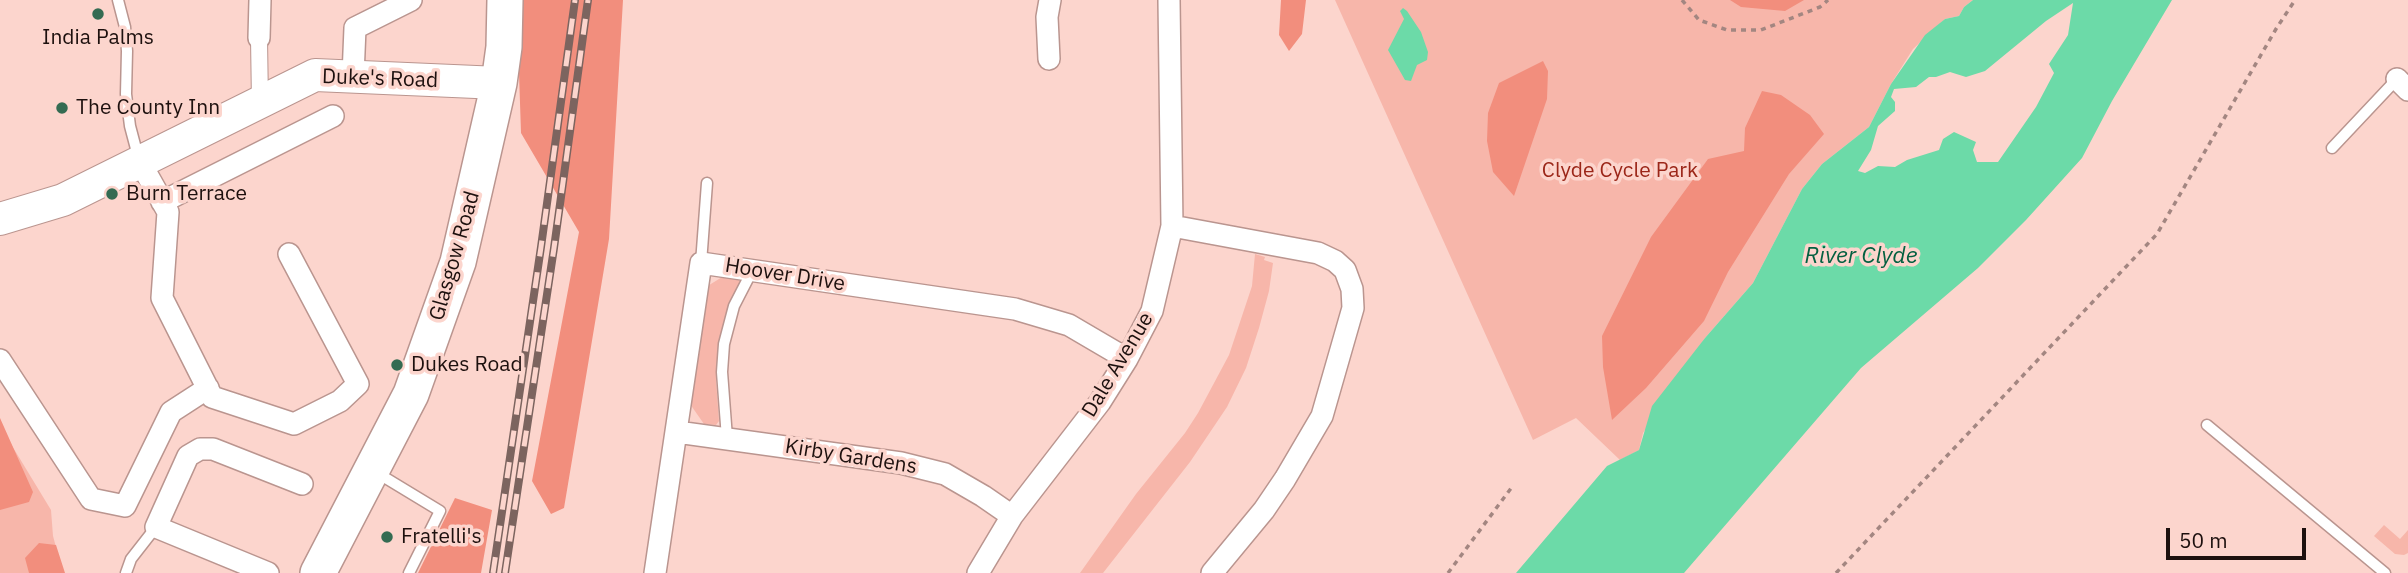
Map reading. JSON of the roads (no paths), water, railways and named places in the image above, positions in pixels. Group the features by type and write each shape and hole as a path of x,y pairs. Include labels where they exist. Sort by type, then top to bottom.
{"main road":[{"name":"Glasgow Road","path":"322,572 411,394 458,262 499,83 504,47 505,0"},
{"name":"Duke's Road","path":"0,219 64,200 315,75 499,83"}],"street":[{"path":"260,0 260,103"},
{"path":"353,76 355,28 411,0"},
{"path":"1049,59 1047,17 1050,0"},
{"name":"Dale Avenue","path":"978,573 1012,516 1100,402 1152,311 1165,265 1172,226 1169,0"},
{"path":"162,202 333,116"},
{"path":"140,162 167,212 162,298 212,397 294,424 340,401 358,384 289,254"},
{"path":"1172,226 1293,246 1318,253 1335,261 1345,270 1352,289 1353,308 1322,416 1271,499 1212,573"},
{"name":"Hoover Drive","path":"655,573 701,263 1016,309 1069,325 1126,359"},
{"path":"0,360 91,499 125,506 171,412 208,388"},
{"name":"Kirby Gardens","path":"677,432 901,463 945,474 1012,516"},
{"path":"268,573 156,527 188,456 200,449 213,449 302,484"}],"lane":[{"path":"118,0 125,27 126,94 130,127 140,162"},
{"path":"2332,148 2403,85"},
{"path":"701,263 707,183"},
{"path":"727,438 724,344 734,306 752,271"},
{"path":"2207,425 2385,573"},
{"path":"372,470 440,511 409,573"},
{"path":"126,573 131,559 156,527"}],"water":[{"name":"River Clyde","path":"1973,0 2172,0 2112,101 2082,158 1978,268 1861,368 1684,573 1516,573 1607,466 1639,450 1652,406 1705,338 1753,283 1802,189 1822,164 1869,127 1891,84 1925,35 1945,19 1959,16 1964,7","holes":["2073,3 2068,35 2049,64 2054,73 2036,107 1998,162 1977,162 1973,150 1976,142 1954,132 1943,139 1939,150 1907,160 1895,167 1878,166 1865,173 1858,171 1871,150 1878,126 1895,111 1895,102 1891,97 1894,89 1916,87 1929,77 1950,72 1966,77 1985,71 2046,21"]},
{"path":"1403,8 1421,32 1428,52 1427,60 1417,65 1411,81 1405,80 1388,50 1404,19 1400,11"}],"railway":[{"path":"493,573 575,0"},
{"path":"505,573 588,0"}],"place":[{"name":"India Palms","path":"98,14"},
{"name":"The County Inn","path":"62,108"},
{"name":"Burn Terrace","path":"112,194"},
{"name":"Dukes Road","path":"397,365"},
{"name":"Fratelli's","path":"387,537"}],"park label":[{"name":"Clyde Cycle Park","path":"1620,171"}]}
